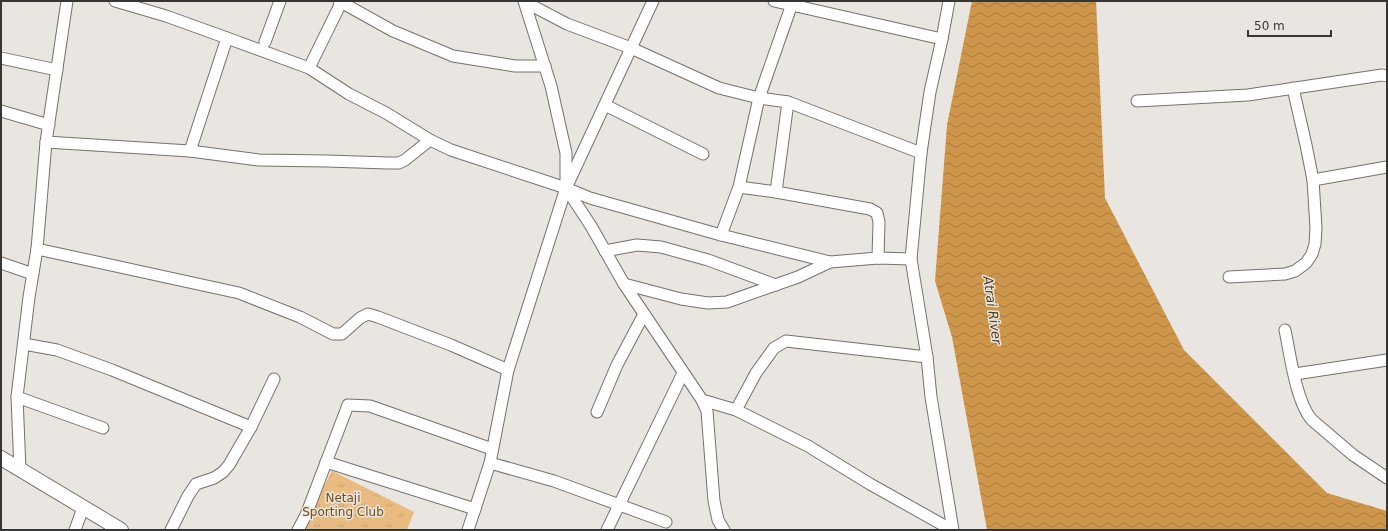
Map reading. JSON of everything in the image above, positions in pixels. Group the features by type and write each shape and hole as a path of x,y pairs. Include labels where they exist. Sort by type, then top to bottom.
{"street":[{"path":"20,470 16,397 37,249 48,124 67,1"},
{"path":"115,1 166,16 309,68 349,94 386,113 430,140 451,150 566,188 590,198 721,235 830,262 878,258 911,259"},
{"path":"265,42 280,1"},
{"path":"309,68 341,1 393,31 453,56 515,66 545,66"},
{"path":"468,530 490,463 508,370 566,188 652,1"},
{"path":"774,1 793,3 942,39"},
{"path":"949,1 930,92 911,259 927,357 931,397 953,530"},
{"path":"524,2 567,24 631,48 719,88 759,98 788,102 922,153"},
{"path":"524,2 551,86 566,152 566,188 624,284 702,400 707,411 715,525 724,530"},
{"path":"721,235 739,187 759,98 793,3"},
{"path":"190,151 227,38"},
{"path":"1,58 57,70"},
{"path":"1137,101 1248,95 1382,75 1387,76"},
{"path":"1229,277 1285,274 1295,271 1306,262 1312,254 1315,244 1316,228 1313,180 1292,88"},
{"path":"776,192 788,102"},
{"path":"605,105 703,154"},
{"path":"1,111 48,124"},
{"path":"46,142 190,151 259,160 388,164 399,163 405,160 430,140"},
{"path":"1313,180 1387,167"},
{"path":"739,187 870,209 877,213 879,222 878,258"},
{"path":"605,251 637,245 662,247 708,260 776,285"},
{"path":"37,249 239,293 300,317 333,334 342,334 360,318 368,314 378,316 451,345 508,370"},
{"path":"624,284 681,299 708,303 727,302 798,277 830,262"},
{"path":"1,263 33,274"},
{"path":"597,412 617,364 644,314"},
{"path":"1285,330 1300,399 1306,414 1353,455 1387,478"},
{"path":"736,410 756,373 774,348 786,342 927,357"},
{"path":"24,344 57,350 112,370 251,427"},
{"path":"1295,374 1387,360"},
{"path":"607,530 683,373"},
{"path":"171,530 188,496 196,484 214,478 230,465 251,427 274,379"},
{"path":"16,397 104,428"},
{"path":"702,400 736,410 808,446 870,484 953,530"},
{"path":"298,530 306,515 348,405 370,406 492,449"},
{"path":"1,458 121,530"},
{"path":"326,462 475,510"},
{"path":"490,463 554,481 666,522"},
{"path":"75,530 83,508"}],"green space":[{"name":"Netaji Sporting Club","path":"332,471 414,512 407,530 301,530"}],"water":[{"name":"Atrai River","path":"972,1 1096,1 1105,198 1184,350 1327,493 1387,511 1387,530 987,530 952,337 935,281 947,125"}]}
